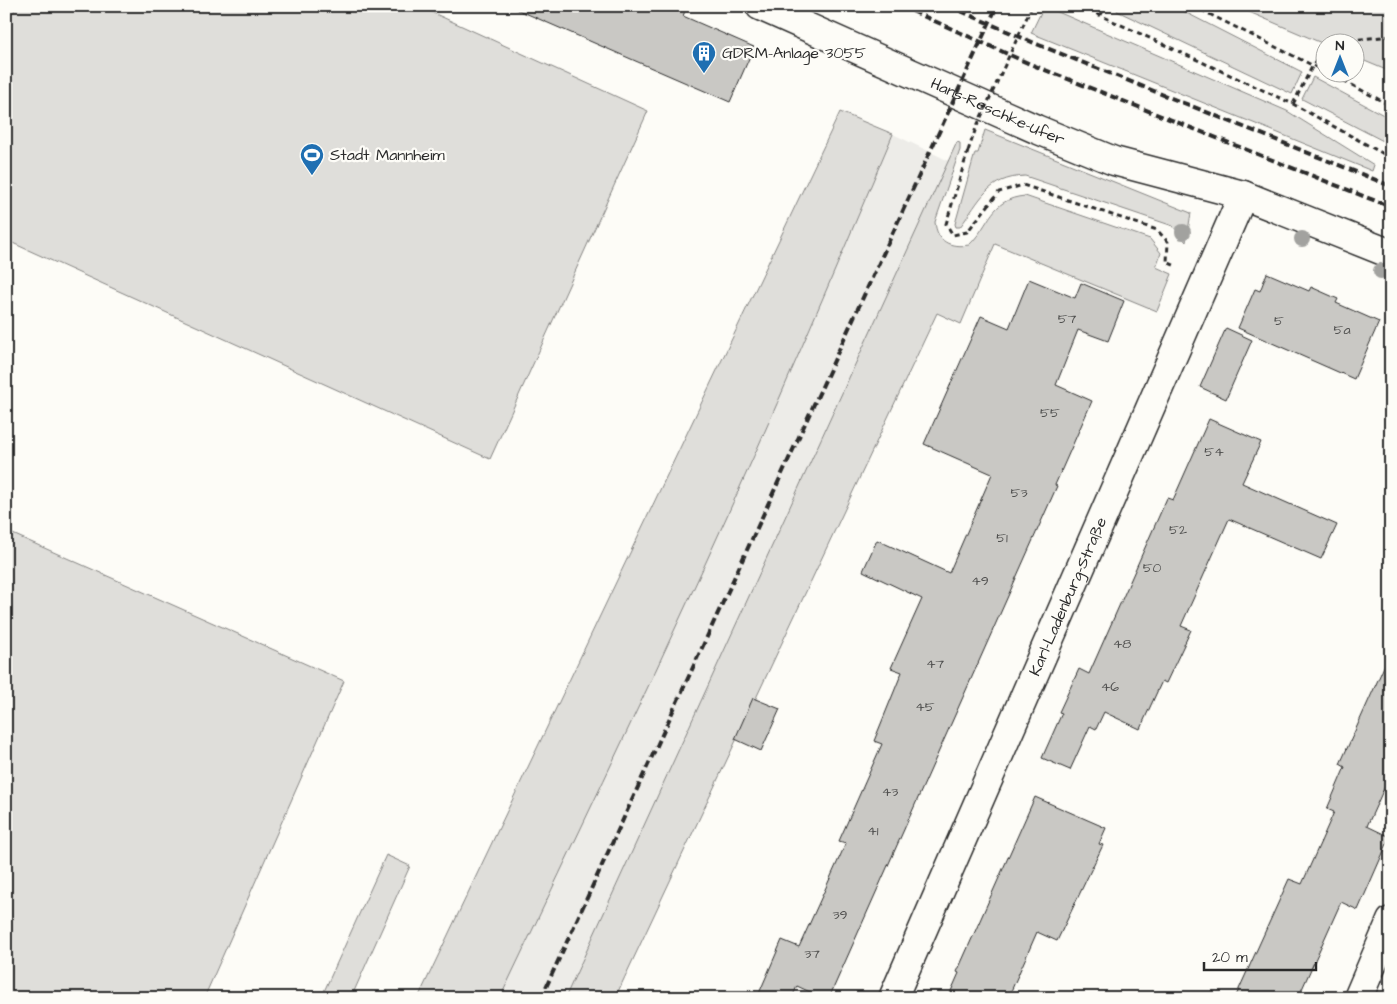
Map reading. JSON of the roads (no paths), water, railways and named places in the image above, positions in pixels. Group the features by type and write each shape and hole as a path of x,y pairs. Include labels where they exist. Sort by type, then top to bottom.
{"street":[{"name":"Hans-Reschke-Ufer","path":"760,6 1036,129 1114,161 1243,195 1391,254"},
{"name":"Karl-Ladenburg-Straße","path":"893,998 1243,195"},
{"path":"1358,998 1391,921"}],"railway":[{"path":"901,6 1030,64 1391,207"},
{"path":"949,6 1039,45 1391,186"},
{"path":"541,998 997,6"}],"place":[{"name":"GDRM-Anlage 3055","path":"704,74"},
{"name":"Stadt Mannheim","path":"312,176"}]}
